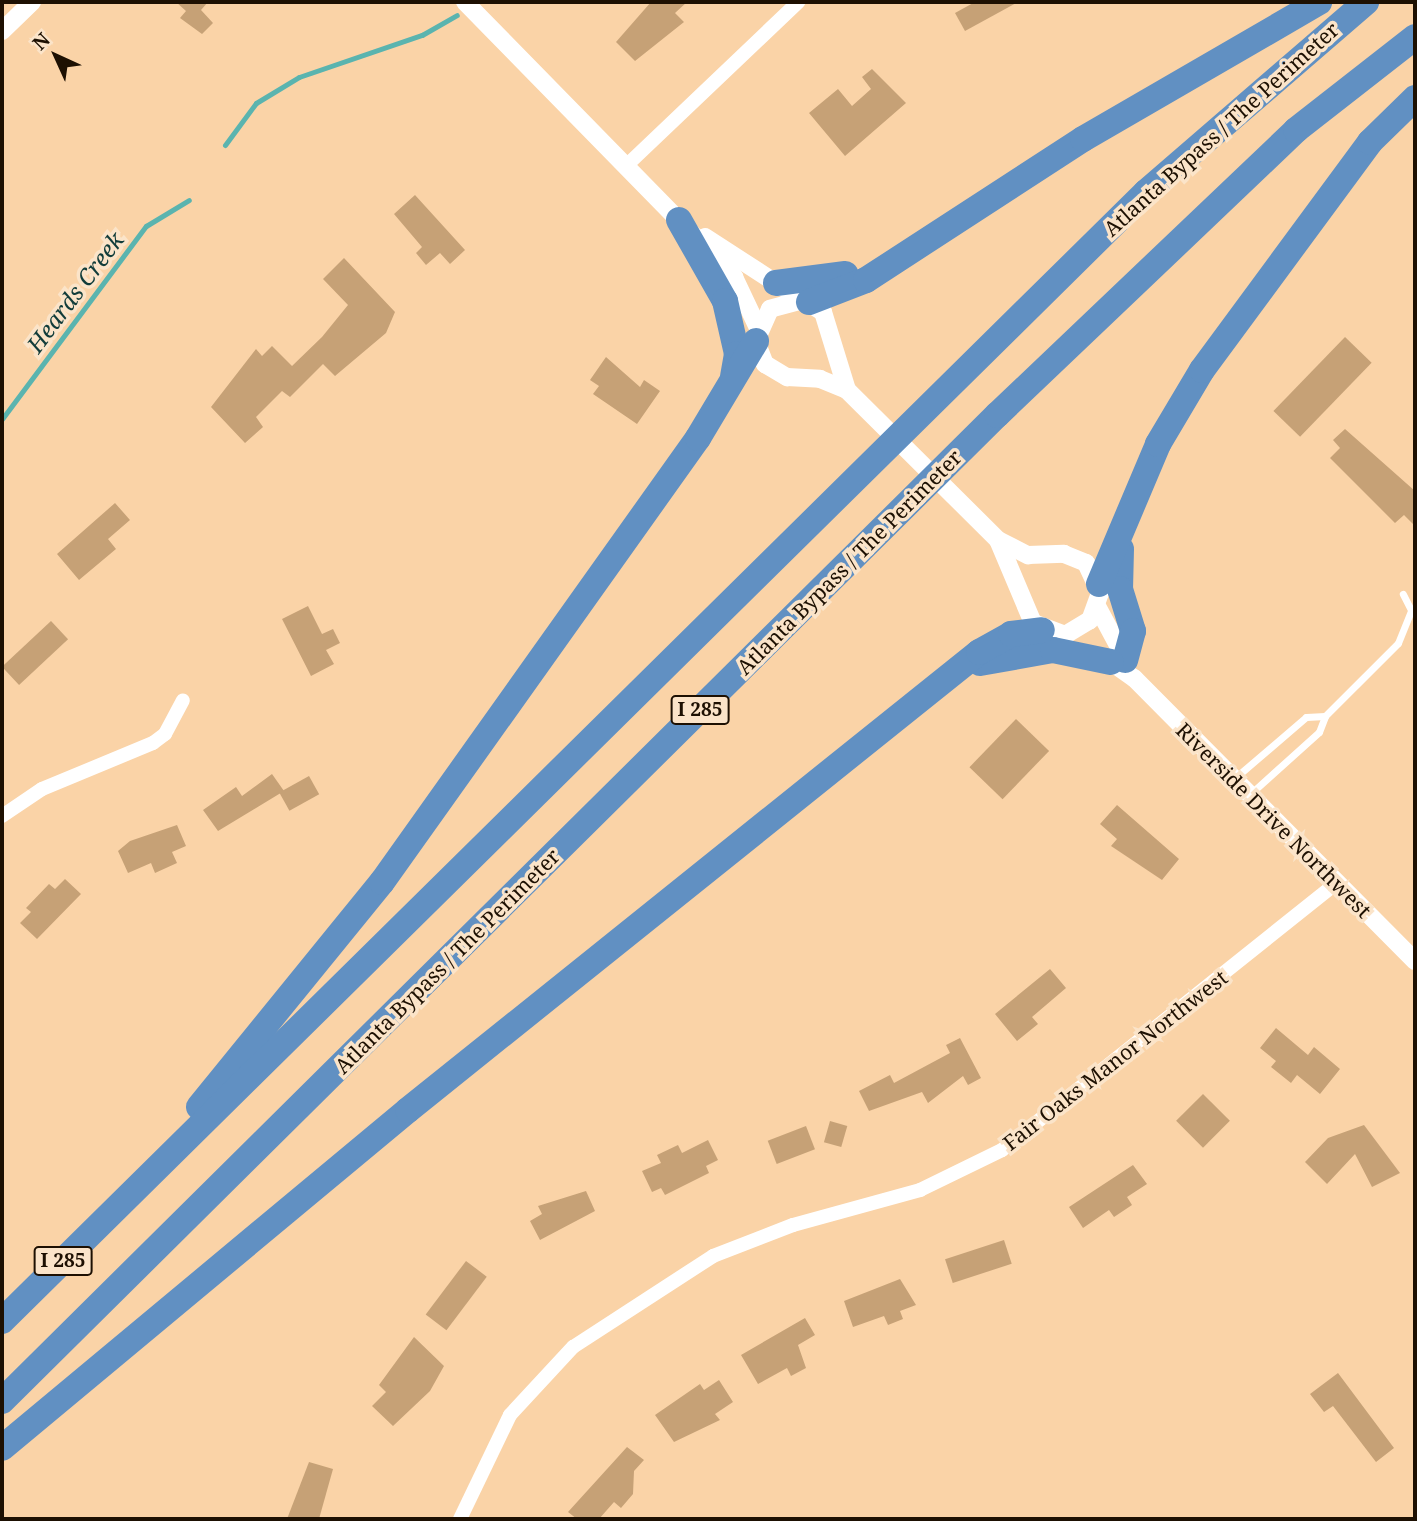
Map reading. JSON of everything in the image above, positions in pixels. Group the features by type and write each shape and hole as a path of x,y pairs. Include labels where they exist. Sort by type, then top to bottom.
{"highway":[{"path":"806,301 848,290 909,250 1319,2"},
{"name":"Atlanta Bypass / The Perimeter","path":"2,1321 1136,201 1366,2"},
{"name":"Atlanta Bypass / The Perimeter","path":"2,1401 996,415 1296,130 1415,37"},
{"path":"1098,596 1158,444 1202,370 1370,142 1415,97"},
{"path":"679,220 725,301 737,354 731,387"},
{"path":"776,283 823,281 909,250"},
{"path":"123,1201 382,882 731,387 757,334"},
{"path":"952,674 1022,651 1123,667 1133,631 1118,562 1126,521"},
{"path":"2,1448 408,1110 952,674 995,641 1053,632"}],"street":[{"path":"2,31 32,2"},
{"path":"465,2 734,277 757,334 765,364 852,395"},
{"path":"626,166 799,2"},
{"path":"679,220 806,301 830,321 834,345 852,395 998,540 1026,615 1053,632 1084,626 1098,596"},
{"path":"757,334 771,309 806,301"},
{"name":"Riverside Drive Northwest","path":"998,540 1042,555 1076,557 1098,596 1123,667"},
{"name":"Riverside Drive Northwest","path":"1053,632 1123,667 1415,961"},
{"path":"2,816 41,789 153,743 165,734 183,700"},
{"name":"Fair Oaks Manor Northwest","path":"460,1519 510,1415 573,1347 713,1256 793,1225 920,1190 1002,1150 1336,883"}],"lane":[{"path":"1249,795 1319,732 1325,716 1398,643 1411,610 1403,594"},
{"path":"1233,780 1306,717 1325,716"}],"building":[{"path":"176,2 208,2 201,10 213,23 202,34 180,18 186,11"},
{"path":"651,2 687,2 675,13 684,22 635,61 616,42"},
{"path":"975,2 1018,2 965,31 955,13"},
{"path":"872,69 906,103 845,156 809,113 838,89 852,106 871,89 862,77"},
{"path":"415,195 465,250 450,264 440,253 426,265 416,253 422,247 394,214"},
{"path":"344,258 395,312 386,333 335,376 323,364 290,397 282,391 256,417 263,427 245,443 211,407 256,349 262,356 272,346 292,366 322,337 348,305 323,279"},
{"path":"1345,337 1372,363 1300,437 1273,411"},
{"path":"606,357 640,387 644,380 660,391 637,424 593,394 599,386 590,380"},
{"path":"1345,429 1415,491 1415,526 1404,515 1395,523 1330,458 1340,448 1333,440"},
{"path":"115,503 130,520 108,539 116,549 79,580 57,554"},
{"path":"308,606 322,634 333,629 340,643 326,650 334,664 311,676 282,619"},
{"path":"51,621 68,639 19,685 2,667"},
{"path":"1016,719 1049,751 1003,799 969,767"},
{"path":"272,774 284,791 218,831 203,810 236,787 242,796"},
{"path":"309,776 319,794 289,811 279,792"},
{"path":"1117,805 1179,859 1162,880 1111,846 1117,839 1100,824"},
{"path":"177,825 186,846 172,852 177,863 155,873 151,863 128,873 118,851 130,841"},
{"path":"65,879 81,894 37,939 20,923 31,912 26,908 49,884 55,889"},
{"path":"1050,969 1066,988 1032,1017 1038,1024 1017,1041 995,1014"},
{"path":"1276,1028 1308,1055 1314,1047 1340,1069 1320,1094 1297,1075 1291,1083 1271,1067 1276,1061 1260,1048"},
{"path":"960,1038 981,1078 968,1085 963,1076 928,1103 922,1092 869,1111 859,1091 890,1075 894,1083 950,1053 946,1045"},
{"path":"1203,1094 1230,1121 1203,1148 1176,1121"},
{"path":"830,1121 847,1126 841,1147 824,1142"},
{"path":"1364,1125 1400,1173 1372,1187 1355,1154 1327,1184 1305,1162 1328,1138"},
{"path":"806,1126 815,1149 777,1164 768,1141"},
{"path":"708,1140 718,1160 706,1166 709,1173 665,1195 661,1188 652,1192 642,1171 661,1163 657,1155 678,1145 682,1153"},
{"path":"1133,1165 1147,1184 1127,1197 1132,1205 1114,1217 1109,1210 1083,1228 1069,1207"},
{"path":"586,1191 595,1211 540,1240 530,1221 542,1214 538,1206"},
{"path":"1004,1240 1012,1264 953,1283 945,1259"},
{"path":"466,1261 487,1277 446,1330 426,1315"},
{"path":"900,1279 916,1305 900,1311 903,1319 888,1325 884,1316 853,1327 844,1301"},
{"path":"805,1318 815,1335 798,1345 806,1368 791,1376 787,1368 758,1384 741,1355"},
{"path":"414,1337 444,1366 430,1391 393,1426 372,1406 386,1392 379,1385"},
{"path":"1338,1373 1394,1448 1376,1462 1333,1406 1324,1412 1310,1394"},
{"path":"719,1380 733,1402 715,1414 720,1420 674,1442 655,1415 700,1384 704,1390"},
{"path":"627,1447 644,1460 634,1471 633,1494 621,1508 614,1502 599,1519 577,1519 568,1512"},
{"path":"309,1462 333,1469 319,1519 287,1519"}],"waterway":[{"name":"Heards Creek","path":"225,145 256,103 299,77 422,35 457,15"},
{"name":"Heards Creek","path":"2,419 146,226 189,200"}]}
